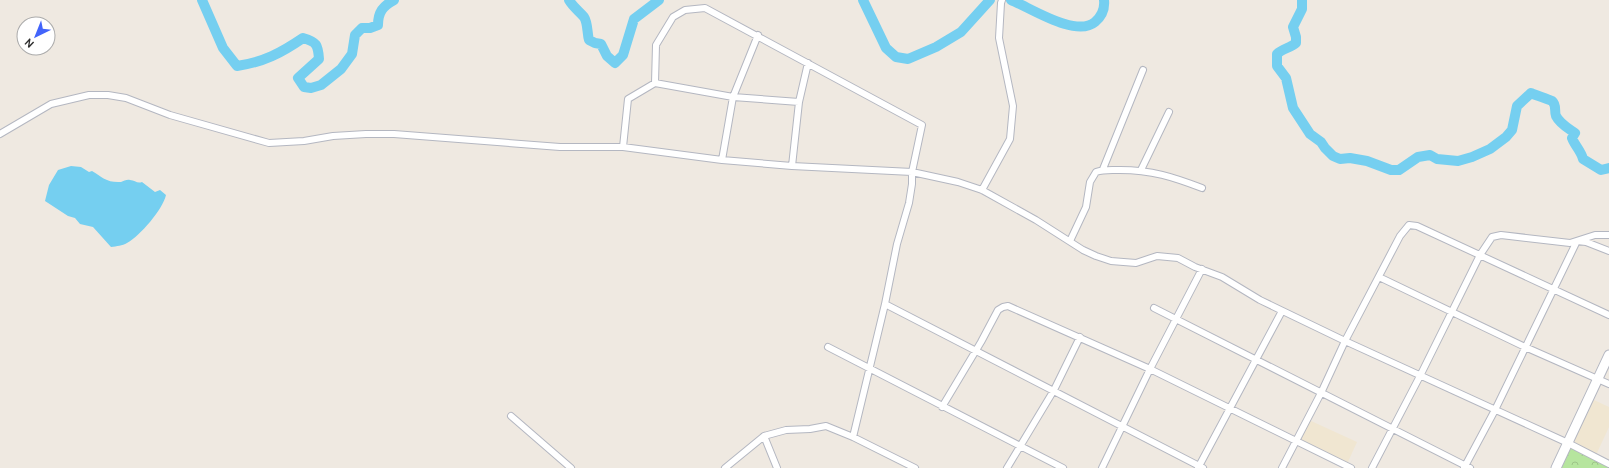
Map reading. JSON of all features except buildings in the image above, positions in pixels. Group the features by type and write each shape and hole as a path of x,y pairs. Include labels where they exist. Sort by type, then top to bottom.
{"main road":[{"path":"1556,468 1609,355"}],"street":[{"path":"982,190 1010,139 1013,106 1000,38 1002,2"},
{"path":"655,83 656,45 673,17 685,10 705,8 758,35 922,125 912,172 910,197 897,244 885,304 853,437"},
{"path":"722,160 733,97 758,35"},
{"path":"792,166 799,102 808,63"},
{"path":"1103,169 1143,70"},
{"path":"623,147 628,99 655,83 733,97 799,102"},
{"path":"0,134 51,104 89,95 108,95 126,98 170,114 269,143 304,141 333,136 380,134 560,146 623,147 722,160 792,166 912,172 958,182 982,190 1036,220 1083,250 1111,261 1136,263 1157,256 1178,258 1202,270 1222,277 1260,300 1282,311 1568,443 1609,464"},
{"path":"1141,170 1169,112"},
{"path":"1070,241 1086,207 1092,176 1096,172 1103,169 1141,170 1167,175 1202,188"},
{"path":"1282,468 1321,393 1345,341 1400,236 1409,225 1418,226 1609,315"},
{"path":"1372,468 1420,376 1480,255 1492,237 1501,235 1570,243 1595,235 1609,235"},
{"path":"1577,240 1609,251"},
{"path":"1154,308 1467,467 1577,240"},
{"path":"1102,468 1150,369 1202,270"},
{"path":"1379,278 1609,384"},
{"path":"885,304 1054,390 1200,467 1254,360 1282,311"},
{"path":"942,407 976,351 998,310 1006,306 1013,307 1150,369 1351,468"},
{"path":"1007,468 1054,390 1080,337"},
{"path":"828,347 1063,468"},
{"path":"511,416 571,468"},
{"path":"725,468 764,436 786,430 810,429 826,426 853,437 915,468"},
{"path":"764,436 777,468"}],"shaded area":[{"path":"1594,400 1609,407 1609,427 1596,455 1572,443"},
{"path":"1309,420 1357,442 1347,464 1299,442"}],"green space":[{"path":"1569,447 1609,467 1609,468 1559,468"}],"water":[{"path":"71,166 81,167 89,172 92,171 112,182 129,180 139,183 142,182 155,192 160,190 166,195 164,201 150,222 138,235 125,244 111,247 93,227 80,224 75,218 68,216 45,201 49,185 58,170"}],"waterway":[{"path":"202,0 223,48 237,66 256,62 272,56 303,38 314,43 318,50 319,59 298,78 304,87 311,88 321,85 341,69 352,54 355,35 362,28 370,28 378,25 380,13 394,0"},
{"path":"569,0 584,17 587,25 589,40 601,44 607,56 615,63 623,55 634,19 659,0"},
{"path":"863,0 886,48 896,57 908,59 936,47 961,32 990,0"},
{"path":"1011,0 1053,20 1077,26 1087,26 1095,22 1101,15 1104,0"},
{"path":"1302,0 1302,9 1293,27 1296,43 1277,54 1277,66 1286,78 1293,108 1310,134 1321,142 1333,156 1340,159 1350,158 1367,161 1391,170 1399,170 1418,157 1430,155 1437,159 1458,161 1472,157 1490,149 1506,137 1512,130 1517,106 1531,93 1554,103 1555,114 1558,119 1564,126 1575,133 1572,138 1583,159 1601,170 1609,168"}]}
